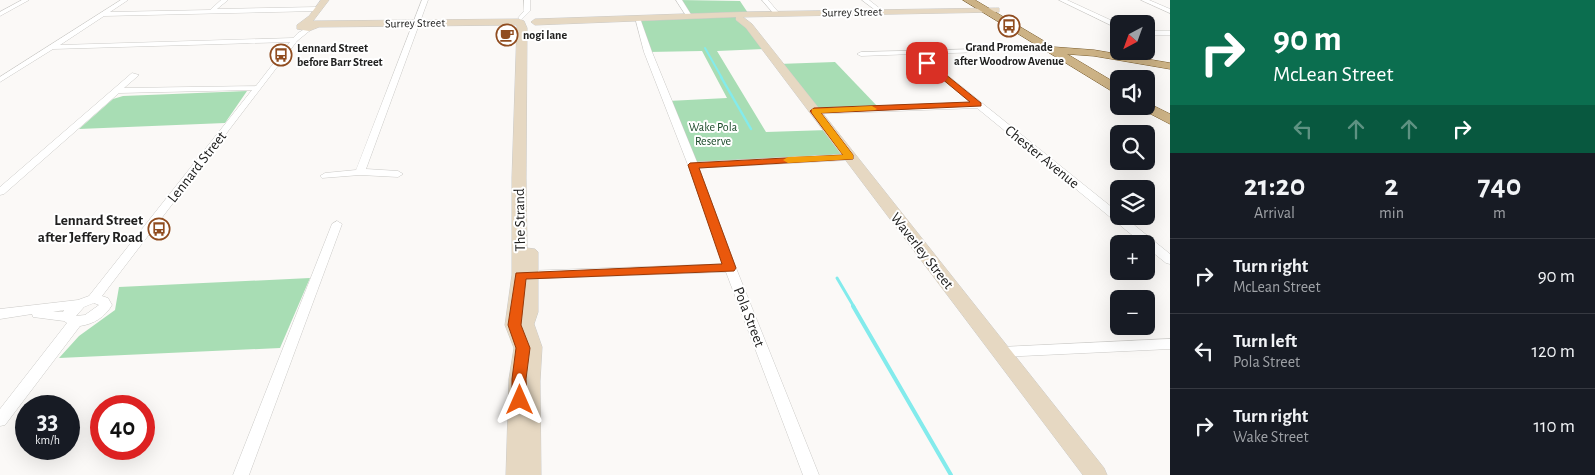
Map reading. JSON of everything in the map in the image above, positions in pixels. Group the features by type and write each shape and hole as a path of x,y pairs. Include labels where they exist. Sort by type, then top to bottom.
{"main road":[{"path":"968,0 986,7 1040,36 1110,57"},
{"path":"986,7 1110,84"},
{"path":"1040,36 1060,52 1085,62 1110,77"},
{"path":"1060,52 1110,58"},
{"path":"1085,62 1091,58 1110,59"},
{"path":"1124,60 1170,68"},
{"path":"1155,103 1170,112"},
{"path":"1155,111 1170,120"}],"street":[{"path":"0,14 26,0"},
{"path":"0,80 125,0"},
{"path":"212,11 225,0"},
{"name":"Lennard Street","path":"93,299 187,181 257,88 307,27 317,9 325,0"},
{"path":"360,172 425,0"},
{"name":"The Strand","path":"527,0 526,275 528,312 525,322 526,331 532,339 534,346 531,366 530,475"},
{"path":"679,0 689,16"},
{"path":"765,0 776,14"},
{"path":"865,0 880,12"},
{"path":"1062,0 1110,23"},
{"path":"1144,0 1170,11"},
{"name":"Surrey Street","path":"307,27 689,16 743,18 776,14 958,10 986,7"},
{"path":"104,14 317,9"},
{"name":"Pola Street","path":"637,18 648,52 693,165 730,268 811,475"},
{"name":"Waverley Street","path":"743,18 1096,475"},
{"path":"52,47 307,27"},
{"path":"1155,33 1170,33"},
{"path":"861,54 983,50"},
{"name":"Chester Avenue","path":"914,52 1170,260"},
{"path":"0,192 135,74"},
{"path":"117,91 257,88"},
{"path":"814,111 978,105"},
{"path":"693,165 850,157"},
{"path":"325,176 360,172 398,174"},
{"path":"241,475 337,224"},
{"path":"526,275 730,268"},
{"name":"The Strand","path":"517,475 519,379 523,348 514,325 526,275"},
{"path":"0,314 78,304 93,299 102,300 106,305 104,309 89,319 18,313"},
{"path":"0,420 72,319 71,310 78,304"},
{"path":"1001,352 1170,344"}],"green space":[{"name":"Wake Pola Reserve","path":"679,0 740,1 750,16 737,15 767,49 717,51 766,132 828,130 850,157 693,165 668,101 727,98 702,51 648,52 637,18 688,16"},
{"path":"835,62 879,108 814,111 778,64"},
{"path":"247,91 225,123 79,129 113,99 123,96"},
{"path":"310,278 280,348 59,358 79,336 115,310 119,287"}],"waterway":[{"path":"705,48 722,78"},
{"path":"721,77 751,129"},
{"path":"837,278 854,307"},
{"path":"853,306 951,475"}],"slow traffic":[{"path":"788,160 850,157 814,111 872,109"}],"place":[{"name":"Grand Promenade after Woodrow Avenue","path":"1009,26"},
{"name":"nogi lane","path":"507,35"},
{"name":"Lennard Street before Barr Street","path":"281,55"},
{"name":"Lennard Street after Jeffery Road","path":"159,229"}],"route":[{"path":"520,400 519,379 523,348 514,325 518,308 520,275 730,268 693,165 850,157 814,111 978,105 927,63"}]}
